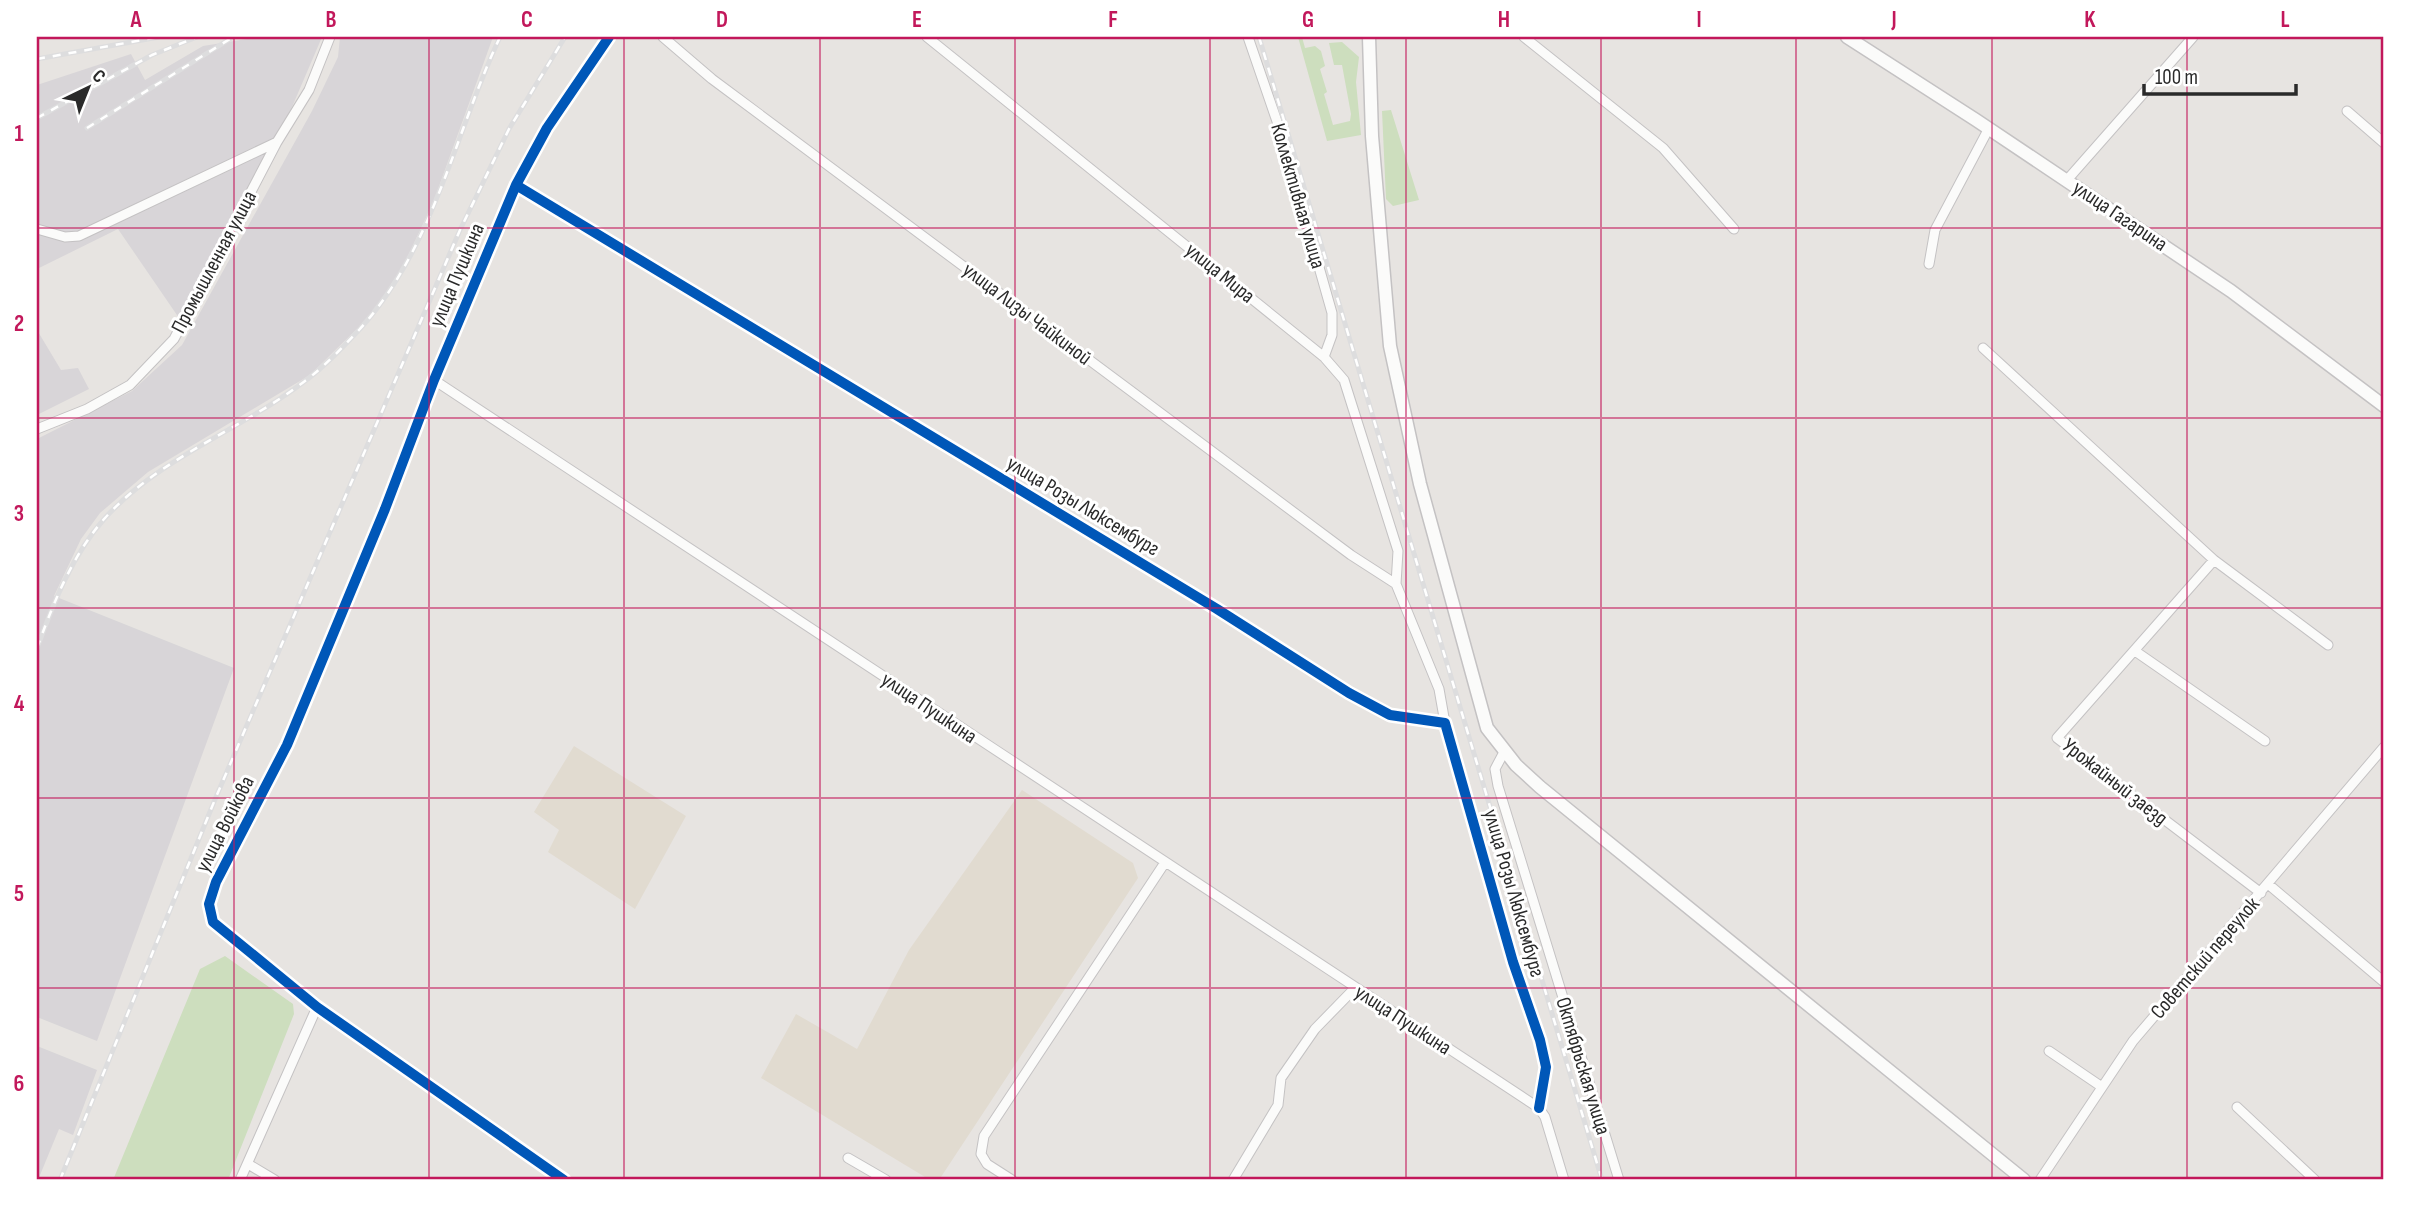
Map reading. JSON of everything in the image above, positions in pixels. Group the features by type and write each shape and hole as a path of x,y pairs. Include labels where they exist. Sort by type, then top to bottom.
{"main road":[{"path":"1369,37 1372,136 1390,345 1420,484 1487,728 1504,752 1540,787 2024,1180"},
{"name":"улица Гагарина","path":"1847,37 1989,128 2231,291 2384,406"}],"street":[{"name":"Промышленная улица","path":"37,429 87,409 130,385 174,338 277,142 309,90 330,37"},
{"path":"516,185 547,128 609,37"},
{"name":"улица Лизы Чайкиной","path":"663,37 712,79 1317,530 1396,584"},
{"name":"улица Мира","path":"927,37 1324,357 1344,380 1398,551 1396,584"},
{"name":"Коллективная улица","path":"1248,37 1281,133 1332,313 1332,335 1324,357"},
{"path":"1524,37 1663,148 1734,229"},
{"path":"2067,180 2193,37"},
{"path":"2347,111 2384,143"},
{"path":"1929,264 1935,230 1989,128"},
{"path":"37,229 65,237 79,236 277,142"},
{"name":"улица Пушкина","path":"516,185 434,380 1164,864 1539,1108"},
{"name":"улица Розы Люксембург","path":"516,185 1216,609 1349,693 1390,715 1446,723 1546,1067 1539,1108"},
{"path":"1983,348 2214,560 2328,645"},
{"name":"улица Войкова","path":"434,380 367,554 287,745 216,882 209,904 213,922 317,1007 564,1180"},
{"name":"Урожайный заезд","path":"2214,560 2057,738 2261,893"},
{"path":"1396,584 1439,689 1446,723"},
{"path":"2135,651 2265,741"},
{"name":"Советский переулок","path":"2040,1180 2133,1041 2384,747"},
{"name":"Октябрьская улица","path":"1504,752 1495,769 1498,786 1619,1180"},
{"path":"1012,1180 987,1164 981,1154 984,1136 1164,864"},
{"path":"2268,884 2384,982"},
{"path":"1233,1180 1251,1155 1278,1105 1281,1078 1315,1030 1354,989"},
{"path":"240,1180 317,1007"},
{"path":"2049,1051 2102,1087"},
{"path":"2237,1107 2315,1180"},
{"path":"1539,1108 1545,1116 1564,1180"},
{"path":"849,1158 886,1180"},
{"path":"248,1164 275,1180"}],"shaded area":[{"path":"259,37 322,37 292,107 179,318 118,229 37,269 37,85 131,54 145,80 203,46"},
{"path":"340,37 493,37 433,203 396,281 373,313 310,375 148,472 100,513 81,539 54,596 234,668 97,1041 37,1017 37,439 132,391 182,345 312,111 338,57"},
{"path":"37,330 61,370 78,368 89,389 37,415"},
{"path":"574,746 686,816 635,909 548,852 559,830 534,812"},
{"path":"1022,790 1133,863 1138,878 939,1180 930,1180 761,1078 796,1014 857,1049 909,950"},
{"path":"37,1046 97,1070 73,1135 59,1129 38,1180"}],"green space":[{"path":"1298,37 1302,37 1305,48 1315,46 1321,51 1325,66 1320,69 1327,92 1324,94 1333,125 1350,121 1351,114 1342,65 1334,65 1329,43 1342,42 1359,57 1356,82 1361,135 1327,141"},
{"path":"1391,110 1419,200 1393,206 1386,199 1382,111"},
{"path":"225,956 293,1004 294,1014 228,1180 113,1180 200,969"}],"railway":[{"path":"37,59 159,37"},
{"path":"37,118 152,55 197,37"},
{"path":"87,128 233,37"},
{"path":"37,648 73,563 105,518 150,478 254,415 312,375 359,330 385,298 424,227 500,37"},
{"path":"60,1180 216,797 460,230 509,129 565,37"},
{"path":"1259,37 1602,1180"}],"cycle path":[{"path":"564,1180 317,1007 213,922 209,904 216,882 287,745 516,185 547,128 609,37"},
{"path":"516,185 1217,609 1349,693 1390,715 1445,723 1513,962 1540,1040 1546,1067 1539,1108"}]}
